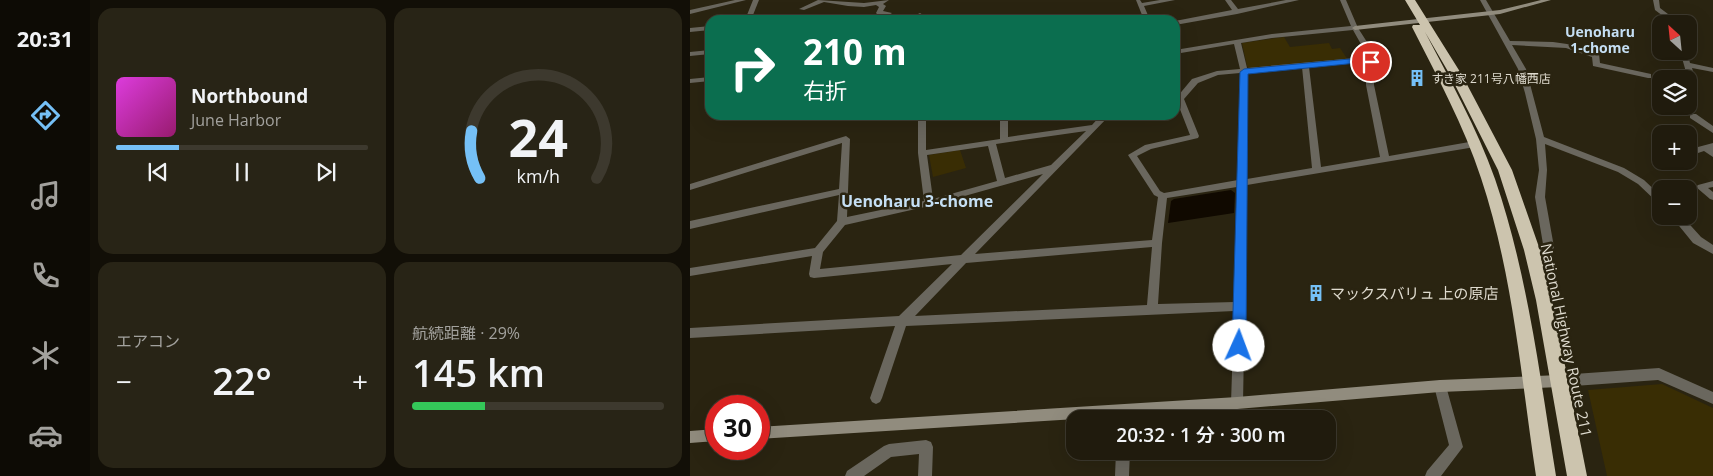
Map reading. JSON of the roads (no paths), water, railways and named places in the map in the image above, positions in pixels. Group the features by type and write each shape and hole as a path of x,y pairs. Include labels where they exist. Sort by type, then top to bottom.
{"highway":[{"name":"National Highway Route 211","path":"1402,0 1419,21 1491,141 1505,170 1532,250 1560,381 1577,476"},
{"name":"National Highway Route 211","path":"1410,0 1463,115 1495,199 1514,274 1546,476"}],"street":[{"path":"690,12 743,0"},
{"path":"750,15 756,0"},
{"path":"802,10 824,0 846,4 878,4 886,0"},
{"path":"1144,15 1138,2 1172,0"},
{"path":"1228,0 1237,12"},
{"path":"1180,22 1296,0"},
{"path":"1343,0 1370,53 1370,85 1385,158"},
{"path":"1483,0 1522,69 1540,139 1542,170 1540,197 1549,247 1532,250"},
{"path":"1180,51 1237,41 1490,13 1548,0"},
{"path":"1656,0 1657,9 1666,15"},
{"path":"878,4 883,6 880,13 889,13"},
{"path":"690,30 705,28"},
{"path":"1237,41 1244,72 1237,403"},
{"path":"1507,43 1566,46 1596,56 1596,64 1648,76"},
{"path":"690,54 705,52"},
{"path":"1371,59 1217,73 1195,81 1180,99 1195,136 1148,147 1132,155 1157,193 1163,196 1475,144"},
{"path":"1687,60 1690,70"},
{"path":"1689,65 1713,70"},
{"path":"1305,66 1317,169"},
{"path":"690,81 705,80"},
{"path":"1693,116 1713,130"},
{"path":"922,120 922,153 930,203"},
{"path":"1004,120 1004,140"},
{"path":"876,398 902,321 1101,120"},
{"path":"922,153 1094,127"},
{"path":"690,187 846,139 842,222 818,251 814,274 962,259 1157,243"},
{"path":"1540,139 1621,170 1641,182 1652,192"},
{"path":"991,142 1002,183"},
{"path":"1709,147 1713,154"},
{"path":"842,222 930,203 1054,167"},
{"path":"1713,184 1701,187 1713,197"},
{"path":"690,225 844,191"},
{"path":"1152,310 1163,196"},
{"path":"1684,225 1697,240 1713,250"},
{"path":"690,272 818,251"},
{"path":"690,333 902,321 1240,306"},
{"path":"1165,410 1440,386 1560,381 1659,374 1713,398"},
{"path":"1432,476 1456,447 1440,386"},
{"path":"770,432 1066,417"},
{"path":"690,437 705,436"},
{"path":"857,474 889,450 926,447 925,476"},
{"path":"1122,476 1123,460"}],"place":[{"name":"すき家 211号八幡西店","path":"1417,78"},
{"name":"マックスバリュ 上の原店","path":"1316,293"}],"district":[{"name":"Uenoharu 1-chome","path":"1600,40"},
{"name":"Uenoharu 3-chome","path":"917,201"}]}
